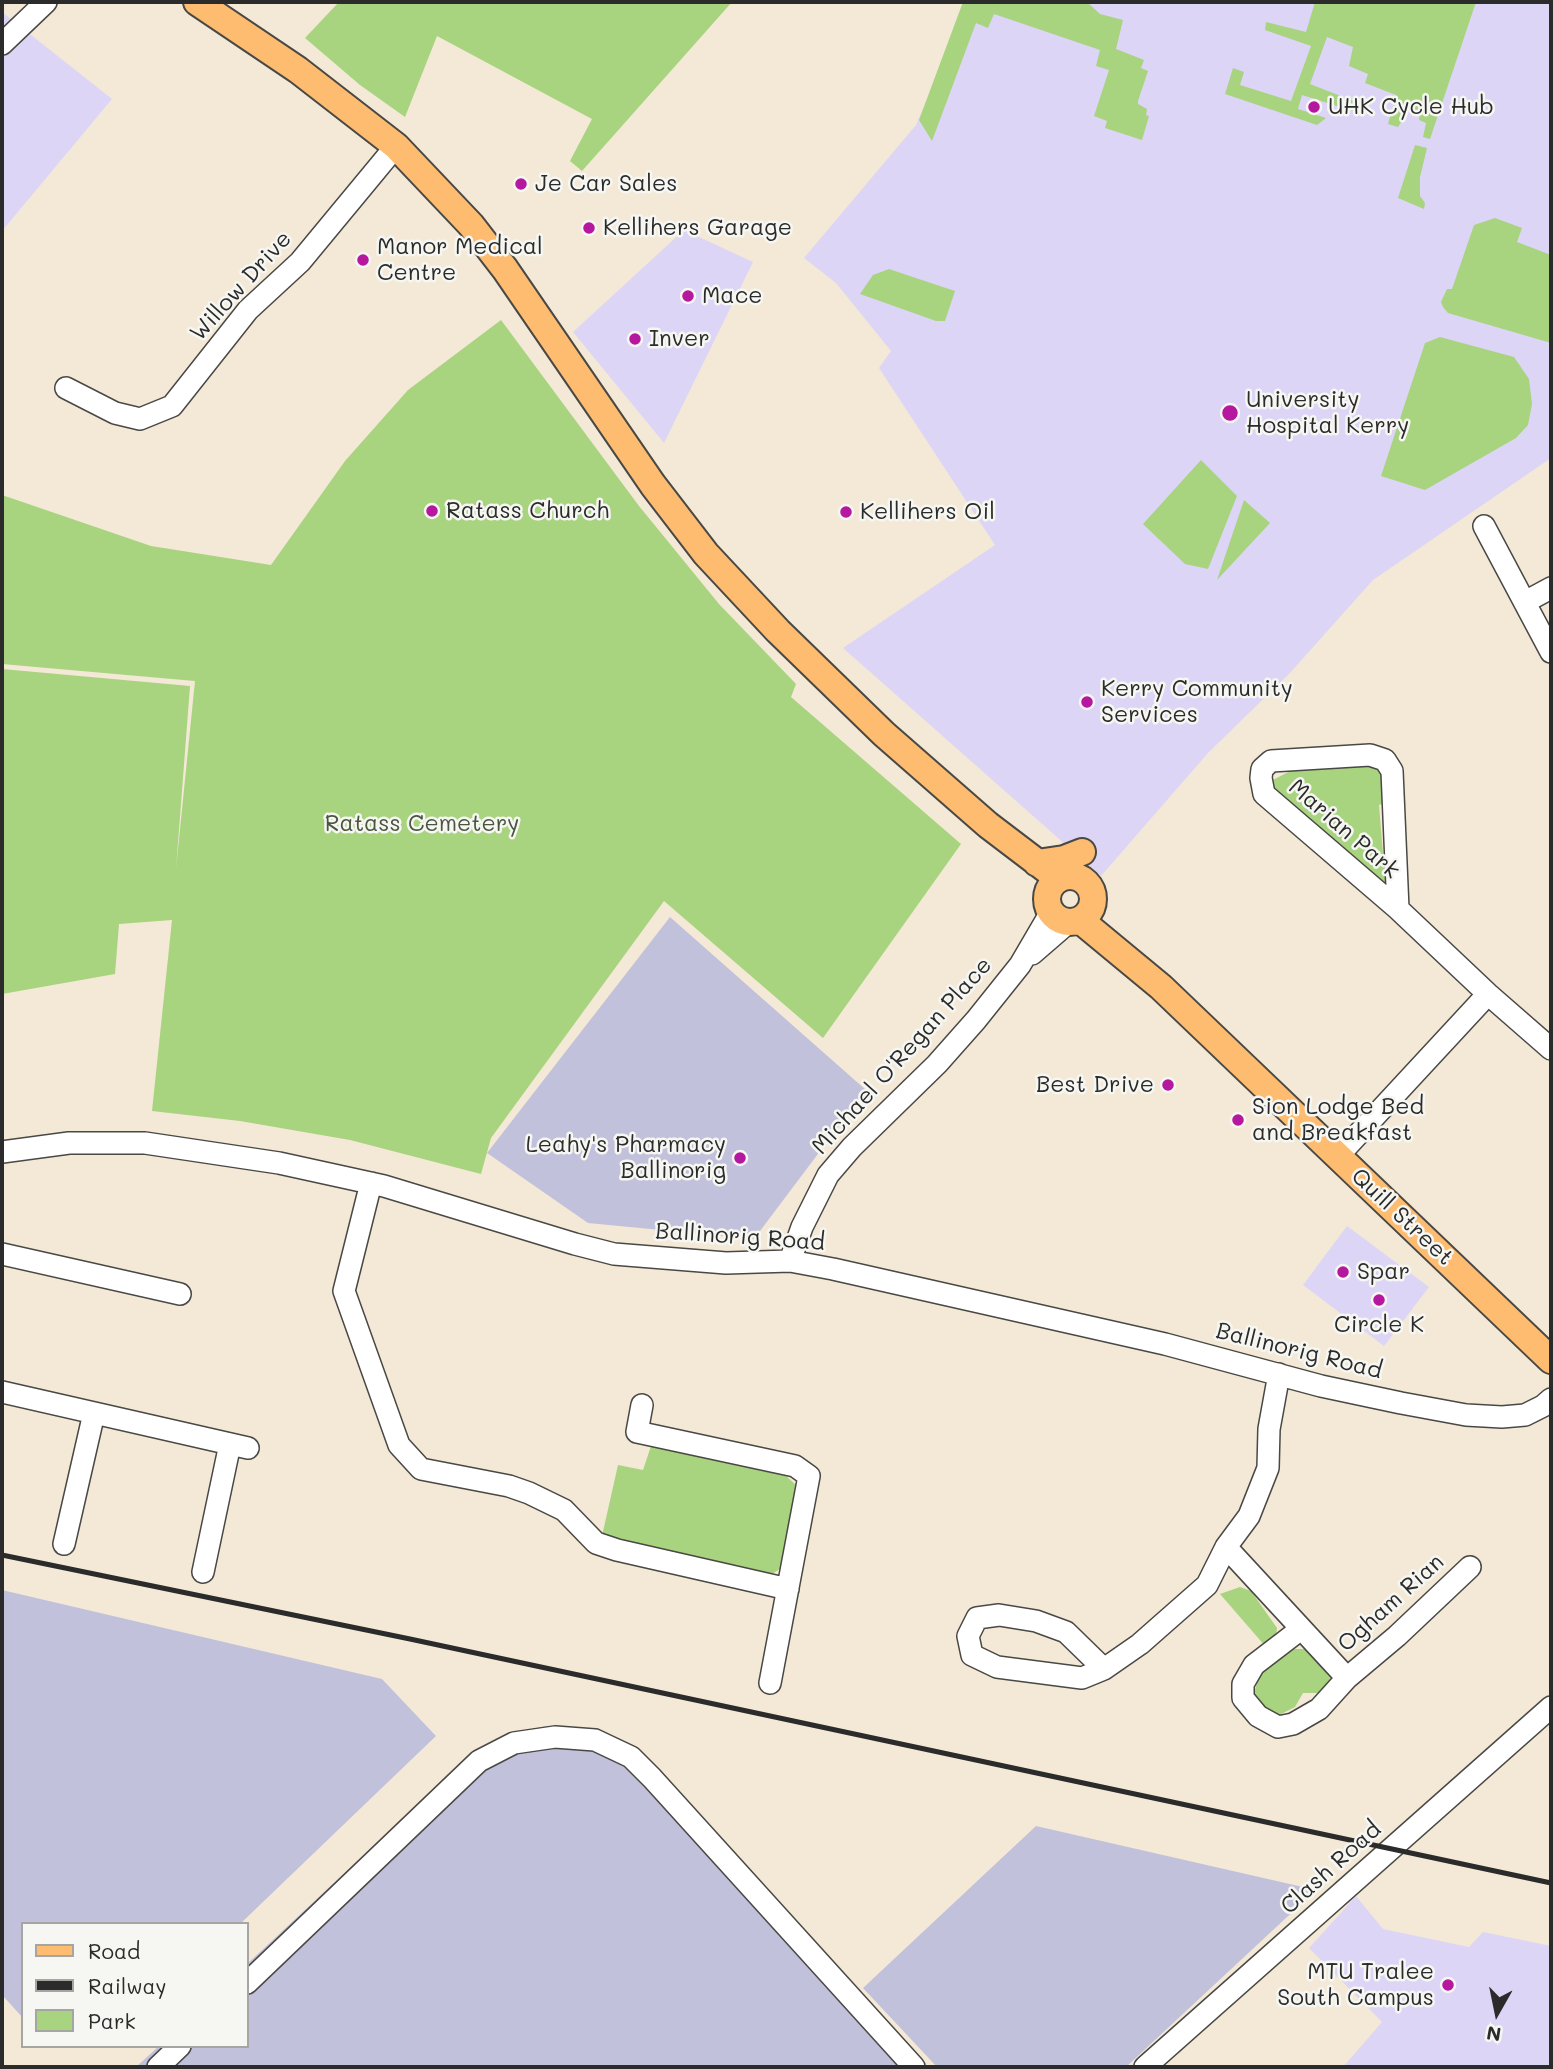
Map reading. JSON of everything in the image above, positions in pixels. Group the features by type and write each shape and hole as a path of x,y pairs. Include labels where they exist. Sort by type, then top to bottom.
{"main road":[{"path":"197,2 298,69 396,146 471,225 653,485 706,554 778,631 884,734 988,825 1037,863 1067,905"},
{"path":"988,825 1067,905"},
{"path":"1037,863 1063,859 1082,852"},
{"name":"Quill Street","path":"1067,905 1161,987 1551,1360"}],"street":[{"path":"2,44 46,2"},
{"name":"Willow Drive","path":"66,388 115,413 140,419 172,407 248,310 300,262 396,146"},
{"path":"1484,526 1551,652"},
{"path":"1525,602 1551,588"},
{"name":"Marian Park","path":"1398,909 1392,771 1385,760 1370,755 1270,761 1262,769 1264,794 1398,909 1551,1049"},
{"name":"Michael O'Regan Place","path":"790,1261 802,1227 828,1175 852,1147 937,1064 1067,905"},
{"path":"1337,1157 1488,994"},
{"name":"Ballinorig Road","path":"2,1152 69,1143 145,1143 279,1163 371,1183 614,1254 726,1263 790,1261 1165,1344 1354,1394 1466,1415 1525,1415 1551,1399"},
{"path":"371,1183 344,1291 399,1445 421,1469 509,1486 530,1493 564,1510 596,1543 617,1550 788,1590"},
{"path":"2,1254 180,1294"},
{"path":"1104,1669 1066,1632 1035,1621 999,1615 977,1618 968,1636 972,1655 997,1667 1082,1678 1104,1669 1140,1644 1207,1585 1226,1547 1249,1516 1268,1468 1269,1429 1279,1374"},
{"path":"2,1392 239,1446 203,1572"},
{"path":"642,1405 637,1432 795,1466 809,1476 770,1683"},
{"path":"64,1544 94,1413"},
{"name":"Ogham Rian","path":"1226,1547 1347,1678"},
{"name":"Ogham Rian","path":"1301,1629 1254,1665 1243,1684 1243,1698 1258,1716 1278,1727 1293,1724 1319,1709 1347,1678 1397,1636 1470,1567"},
{"name":"Clash Road","path":"1145,2067 1551,1707"},
{"path":"248,1982 479,1760 514,1743 555,1737 595,1740 631,1757 638,1764 914,2067"},
{"path":"158,2067 178,2048"}],"shaded area":[{"name":"University Hospital Kerry","path":"970,2 1551,2 1551,458 1373,580 1289,674 1208,753 1101,876 843,648 995,545 879,368 891,351 836,283 804,258 916,125"},
{"path":"2,12 112,99 2,231"},
{"path":"684,230 753,262 664,443 573,332"},
{"path":"670,917 866,1090 754,1239 588,1223 487,1153"},
{"path":"1347,1226 1429,1287 1384,1346 1303,1285"},
{"path":"2,1590 382,1679 436,1736 242,1922 21,1922 21,2016 2,1998"},
{"path":"547,1726 589,1732 630,1750 832,1960 926,2067 136,2067 157,2048 248,2048 248,1963 471,1755 506,1734"},
{"path":"1036,1826 1316,1890 1126,2067 937,2067 863,1988"},
{"name":"MTU Tralee South Campus","path":"1356,1896 1383,1929 1469,1947 1483,1932 1551,1946 1551,2067 1343,2067 1382,2022 1309,1948"}],"green space":[{"path":"339,2 732,2 582,171 570,161 592,119 437,36 405,117 360,85 305,38"},
{"path":"963,2 1087,2 1100,14 1123,20 1116,49 1144,60 1141,68 1148,71 1138,101 1138,104 1147,109 1146,115 1149,116 1142,140 1105,128 1107,121 1094,116 1109,70 1096,66 1100,50 994,14 988,28 976,23 932,141 919,120"},
{"path":"1315,2 1476,2 1430,139 1423,137 1426,123 1419,120 1420,113 1409,110 1398,127 1388,124 1396,95 1365,83 1368,74 1349,66 1353,47 1327,37 1310,84 1356,102 1353,111 1302,95 1298,109 1326,118 1317,125 1225,94 1233,68 1244,72 1240,85 1291,101 1311,46 1265,30 1266,22 1306,32"},
{"path":"1415,145 1427,148 1420,177 1420,196 1425,203 1424,209 1398,198"},
{"path":"1495,218 1522,228 1517,242 1551,255 1551,343 1448,313 1443,307 1441,302 1447,289 1452,289 1474,225"},
{"path":"889,269 955,291 945,321 936,321 860,294 873,275"},
{"name":"Ratass Cemetery","path":"501,320 639,506 719,604 796,684 791,697 961,844 823,1038 664,901 491,1138 481,1174 350,1140 240,1121 152,1111 172,920 119,924 115,974 2,994 2,669 190,686 176,869 195,681 2,664 2,495 151,546 271,565 345,461 408,390"},
{"path":"1440,337 1514,357 1529,379 1532,404 1528,425 1516,438 1425,490 1381,476 1425,343"},
{"path":"1201,460 1237,496 1208,569 1185,564 1143,524"},
{"path":"1244,500 1270,523 1217,580"},
{"path":"1368,763 1379,769 1387,787 1387,802 1379,805 1383,854 1391,863 1388,883 1382,884 1271,792 1271,781 1298,767"},
{"path":"651,1446 786,1476 796,1485 797,1494 782,1568 770,1575 602,1536 618,1465 643,1470"},
{"path":"1240,1587 1251,1591 1277,1628 1276,1636 1266,1647 1220,1594"},
{"path":"1294,1649 1307,1649 1330,1678 1330,1684 1327,1690 1318,1693 1303,1693 1295,1707 1277,1716 1257,1704 1254,1693 1259,1676 1281,1655"}],"railway":[{"path":"2,1555 410,1639 1551,1883"}],"place":[{"name":"UHK Cycle Hub","path":"1314,107"},
{"name":"Je Car Sales","path":"521,184"},
{"name":"Kellihers Garage","path":"589,228"},
{"name":"Manor Medical Centre","path":"363,260"},
{"name":"Mace","path":"688,296"},
{"name":"Inver","path":"635,339"},
{"name":"University Hospital Kerry","path":"1230,413"},
{"name":"Ratass Church","path":"432,511"},
{"name":"Kellihers Oil","path":"846,512"},
{"name":"Kerry Community Services","path":"1087,702"},
{"name":"Best Drive","path":"1168,1085"},
{"name":"Sion Lodge Bed and Breakfast","path":"1238,1120"},
{"name":"Leahy's Pharmacy Ballinorig","path":"740,1158"},
{"name":"Spar","path":"1343,1272"},
{"name":"Circle K","path":"1379,1300"},
{"name":"MTU Tralee South Campus","path":"1448,1985"}]}
